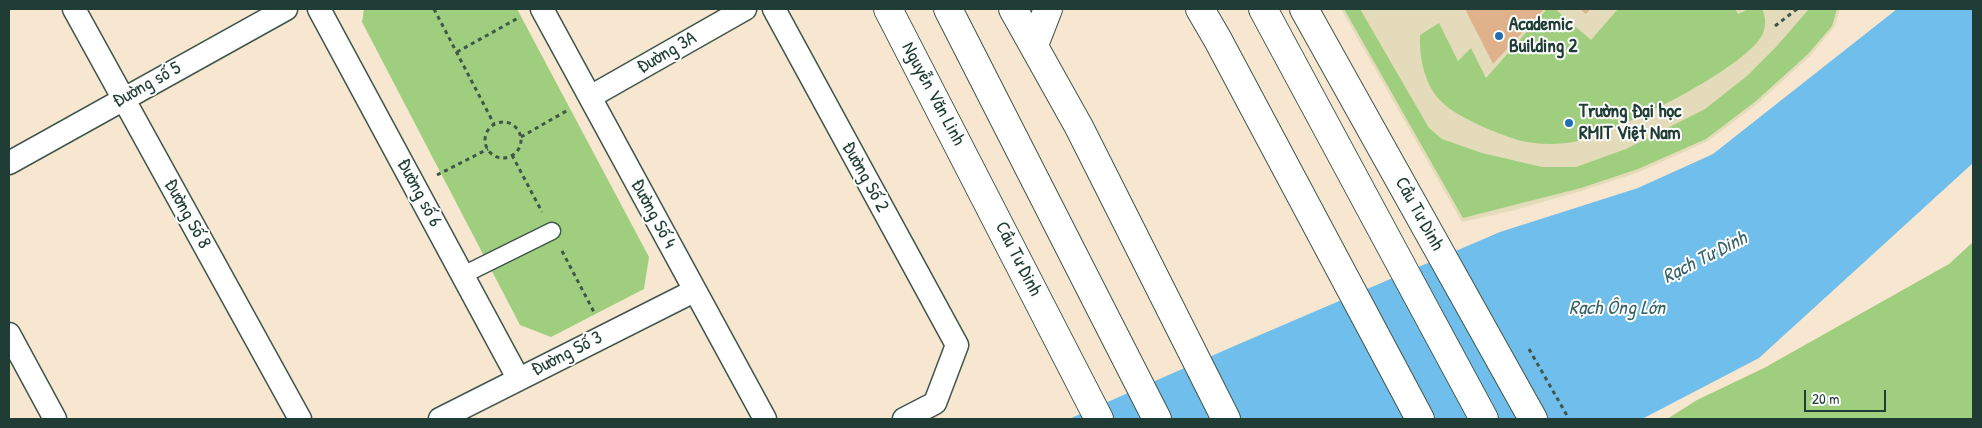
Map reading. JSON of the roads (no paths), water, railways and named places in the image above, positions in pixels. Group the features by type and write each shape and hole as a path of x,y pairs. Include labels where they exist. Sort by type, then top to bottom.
{"main road":[{"name":"Nguyễn Văn Linh","path":"888,9 978,180"},
{"path":"948,9 1157,419"},
{"path":"1014,9 1079,127 1226,419"},
{"path":"1034,45 1048,9"},
{"path":"1200,9 1420,419"},
{"name":"Cầu Tư Dinh","path":"1304,9 1533,419"},
{"name":"Cầu Tư Dinh","path":"1265,12 1484,419"},
{"name":"Cầu Tư Dinh","path":"978,180 1099,419"}],"street":[{"name":"Đường Số 8","path":"74,9 300,419"},
{"name":"Đường số 5","path":"9,163 286,9"},
{"name":"Đường số 6","path":"319,9 518,378"},
{"name":"Đường 3A","path":"590,98 745,9"},
{"name":"Đường Số 2","path":"774,9 957,345 935,402 904,419"},
{"name":"Đường Số 4","path":"534,11 590,98 765,419"},
{"path":"463,275 552,231"},
{"name":"Đường Số 3","path":"440,419 518,378 694,291"},
{"path":"9,334 55,419"}],"water":[{"name":"Rạch Ông Lớn","path":"1897,9 1973,9 1973,163 1759,358 1642,419 1069,419 1500,232 1638,188 1713,154"}],"place":[{"name":"Academic Building 2","path":"1499,36"},
{"name":"Trường Đại học RMIT Việt Nam","path":"1569,123"}],"water label":[{"name":"Rạch Tư Dinh","path":"1705,258"}]}
